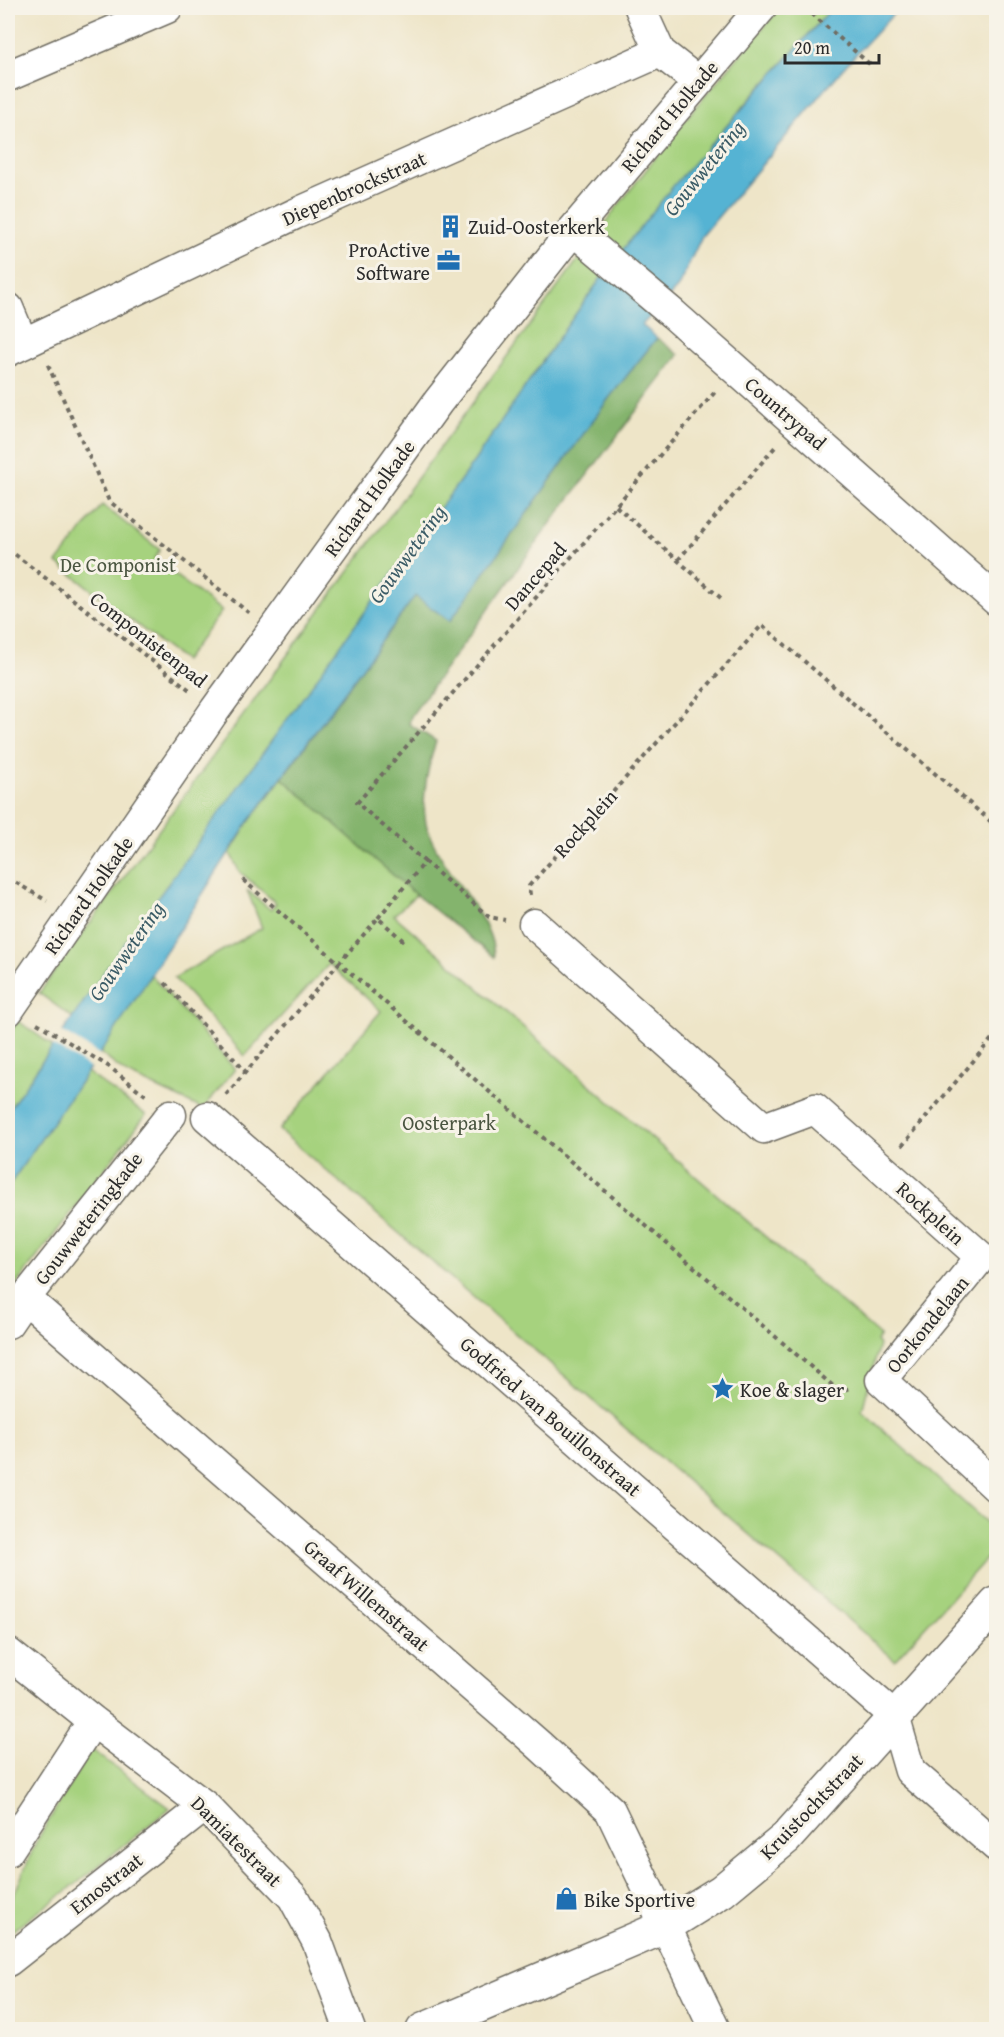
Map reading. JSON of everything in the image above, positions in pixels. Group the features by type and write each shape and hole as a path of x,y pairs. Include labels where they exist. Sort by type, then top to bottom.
{"street":[{"path":"8,76 167,8"},
{"path":"640,8 660,52 697,81"},
{"name":"Richard Holkade","path":"8,1011 215,710 438,402 573,230 761,8"},
{"name":"Diepenbrockstraat","path":"22,344 295,214 660,52"},
{"name":"Countrypad","path":"573,230 736,369 996,600"},
{"path":"8,308 22,344"},
{"name":"Rockplein","path":"534,924 764,1128 815,1109 981,1257"},
{"name":"Gouwweteringkade","path":"8,1323 25,1298 171,1115"},
{"name":"Godfried van Bouillonstraat","path":"207,1117 894,1716"},
{"name":"Oorkondelaan","path":"981,1257 881,1380 996,1487"},
{"name":"Graaf Willemstraat","path":"25,1298 530,1737 610,1810 715,2030"},
{"name":"Kruistochtstraat","path":"423,2030 664,1927 722,1891 786,1838 996,1604"},
{"name":"Damiatestraat","path":"8,1653 205,1806 293,1897 317,1941 351,2030"},
{"path":"894,1716 910,1771 996,1846"},
{"path":"8,1851 93,1721"},
{"name":"Emostraat","path":"8,1961 205,1806"}],"path":[{"path":"805,8 873,67"},
{"path":"22,344 109,501 273,632"},
{"name":"Dancepad","path":"425,862 357,803 736,369"},
{"path":"678,560 796,422"},
{"path":"615,506 723,600"},
{"name":"Componistenpad","path":"8,549 215,710"},
{"name":"Rockplein","path":"534,924 528,886 762,625 996,826"},
{"path":"207,1117 425,862 489,917"},
{"path":"8,878 74,916"},
{"path":"243,880 839,1390 881,1380"},
{"path":"378,918 406,943"},
{"path":"165,983 246,1072"},
{"name":"Rockplein","path":"882,1169 996,1034"},
{"path":"58,1035 108,1066 171,1115"}],"green space":[{"path":"780,8 832,8 740,110 609,267 475,460 73,1018 39,993 616,208 693,110"},
{"path":"657,338 679,355 547,528 411,716 409,724 436,741 425,789 426,825 444,862 484,922 494,950 494,957 416,895 282,778 415,596 450,621 609,398"},
{"name":"De Componist","path":"102,505 160,550 154,559 222,611 184,661 57,563"},
{"name":"Oosterpark","path":"282,778 416,895 394,915 880,1336 876,1341 879,1345 862,1411 996,1531 996,1548 895,1660 279,1130 381,1011 329,964 245,1056 174,978 262,928 247,890 271,910 276,903 239,871 230,853 248,823"},
{"path":"151,975 235,1069 203,1109 127,1074 100,1053"},
{"path":"18,1021 53,1046 8,1111 8,1036"},
{"path":"87,1072 146,1115 8,1295 8,1187"},
{"path":"91,1749 170,1808 76,1884 8,1934 8,1909 36,1842"}],"water":[{"name":"Gouwwetering","path":"832,8 899,8 847,64 702,236 678,287 642,325 657,338 609,398 450,621 415,596 248,823 107,1043 8,1187 8,1111 109,965 475,460 609,267 674,185"}],"pier":[{"path":"61,1031 102,1056 93,1070 52,1045"}],"place":[{"name":"Zuid-Oosterkerk","path":"450,226"},
{"name":"ProActive Software","path":"448,260"},
{"name":"Koe & slager","path":"722,1389"},
{"name":"Bike Sportive","path":"566,1899"}]}
